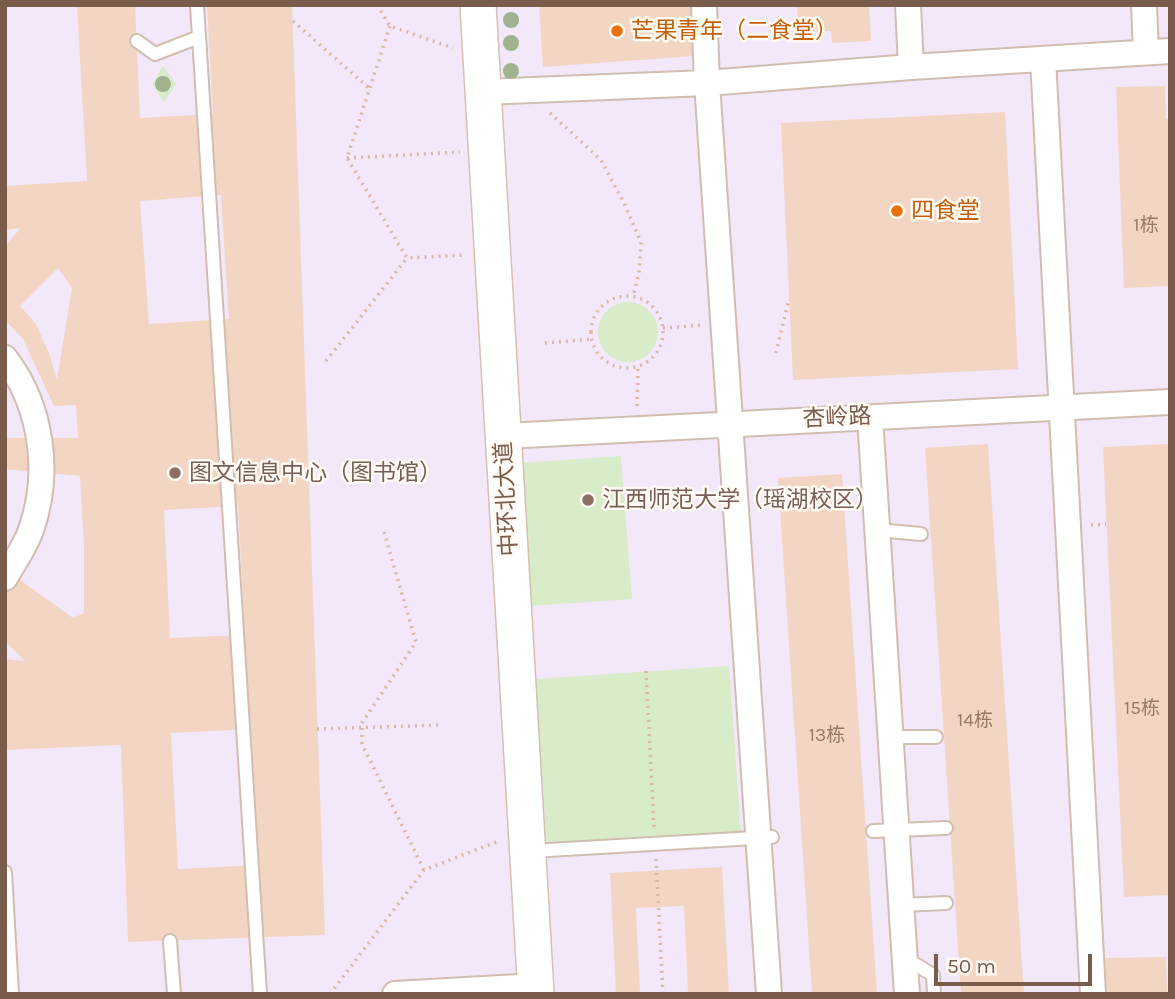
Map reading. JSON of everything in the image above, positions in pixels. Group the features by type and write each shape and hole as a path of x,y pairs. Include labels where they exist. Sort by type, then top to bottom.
{"street":[{"name":"中环北大道","path":"478,5 536,990"},
{"path":"704,5 731,424 765,837 769,994"},
{"path":"908,5 911,66"},
{"path":"482,75 526,90 707,83 911,66 1158,52 1144,5"},
{"path":"1042,59 1093,994"},
{"path":"5,358 19,375 38,425 42,479 31,531 5,578"},
{"name":"杏岭路","path":"504,436 1170,402"},
{"path":"870,417 890,737 885,830 901,905 907,994"},
{"path":"395,994 536,990"}],"lane":[{"path":"197,5 260,994"},
{"path":"137,41 155,54 199,37"},
{"path":"877,530 922,534"},
{"path":"890,737 936,737"},
{"path":"885,830 946,828"},
{"path":"527,841 765,837"},
{"path":"5,872 12,994"},
{"path":"901,905 946,903"},
{"path":"170,940 174,994"},
{"path":"904,957 933,975 934,994"}],"path":[{"path":"377,5 390,26 482,75"},
{"path":"293,21 370,89"},
{"path":"390,26 347,158 407,258"},
{"path":"526,90 601,160 624,204 641,242 639,273 633,296"},
{"path":"347,158 486,151"},
{"path":"326,361 407,258 493,253"},
{"path":"633,296 653,307 663,328 662,340 649,360 626,368 614,366 596,350 591,327 602,306 611,299 633,296"},
{"path":"776,353 789,299"},
{"path":"663,328 724,324"},
{"path":"545,342 592,339"},
{"path":"637,429 638,366"},
{"path":"384,532 416,642 362,723 362,744 424,870"},
{"path":"317,730 438,724"},
{"path":"330,994 424,870 527,841"}],"shaded area":[{"name":"江西师范大学（瑶湖校区）","path":"5,5 1170,5 1170,994 5,994"}],"green space":[{"path":"163,66 176,84 164,102 152,84"},
{"path":"628,302 649,311 658,332 649,353 628,362 607,353 598,332 607,311"},
{"path":"621,456 632,599 530,606 520,463"},
{"path":"729,666 741,833 547,846 535,679"}],"building":[{"name":"图文信息中心（图书馆）","path":"77,5 135,5 140,118 213,114 207,5 292,5 325,935 128,942 121,745 5,750 5,659 25,661 5,641 5,569 73,618 84,613 84,547 80,476 5,469 5,438 78,438 76,405 54,406 23,339 5,320 5,246 21,228 5,230 5,186 87,181","holes":["221,195 229,319 149,324 140,201","58,268 72,288 57,380 36,324 20,306","238,506 245,635 170,638 164,510","250,729 257,865 178,869 171,733"]},
{"name":"芒果青年（二食堂）","path":"539,5 692,5 695,56 543,67"},
{"path":"797,5 869,5 871,41 832,43 831,31 799,32"},
{"path":"1165,86 1166,119 1170,119 1170,286 1124,288 1116,87"},
{"name":"四食堂","path":"1005,112 1018,369 793,380 781,123"},
{"path":"988,444 1024,994 961,994 925,448"},
{"path":"1170,444 1170,895 1124,897 1103,447"},
{"path":"842,474 877,994 812,994 778,478"},
{"path":"722,867 729,994 688,994 684,906 636,908 640,994 616,994 610,873"},
{"path":"1166,957 1167,994 1106,994 1105,958"}],"place":[{"name":"芒果青年（二食堂）","path":"617,31"},
{"name":"四食堂","path":"897,211"},
{"name":"图文信息中心（图书馆）","path":"175,473"},
{"name":"江西师范大学（瑶湖校区）","path":"588,500"}]}
